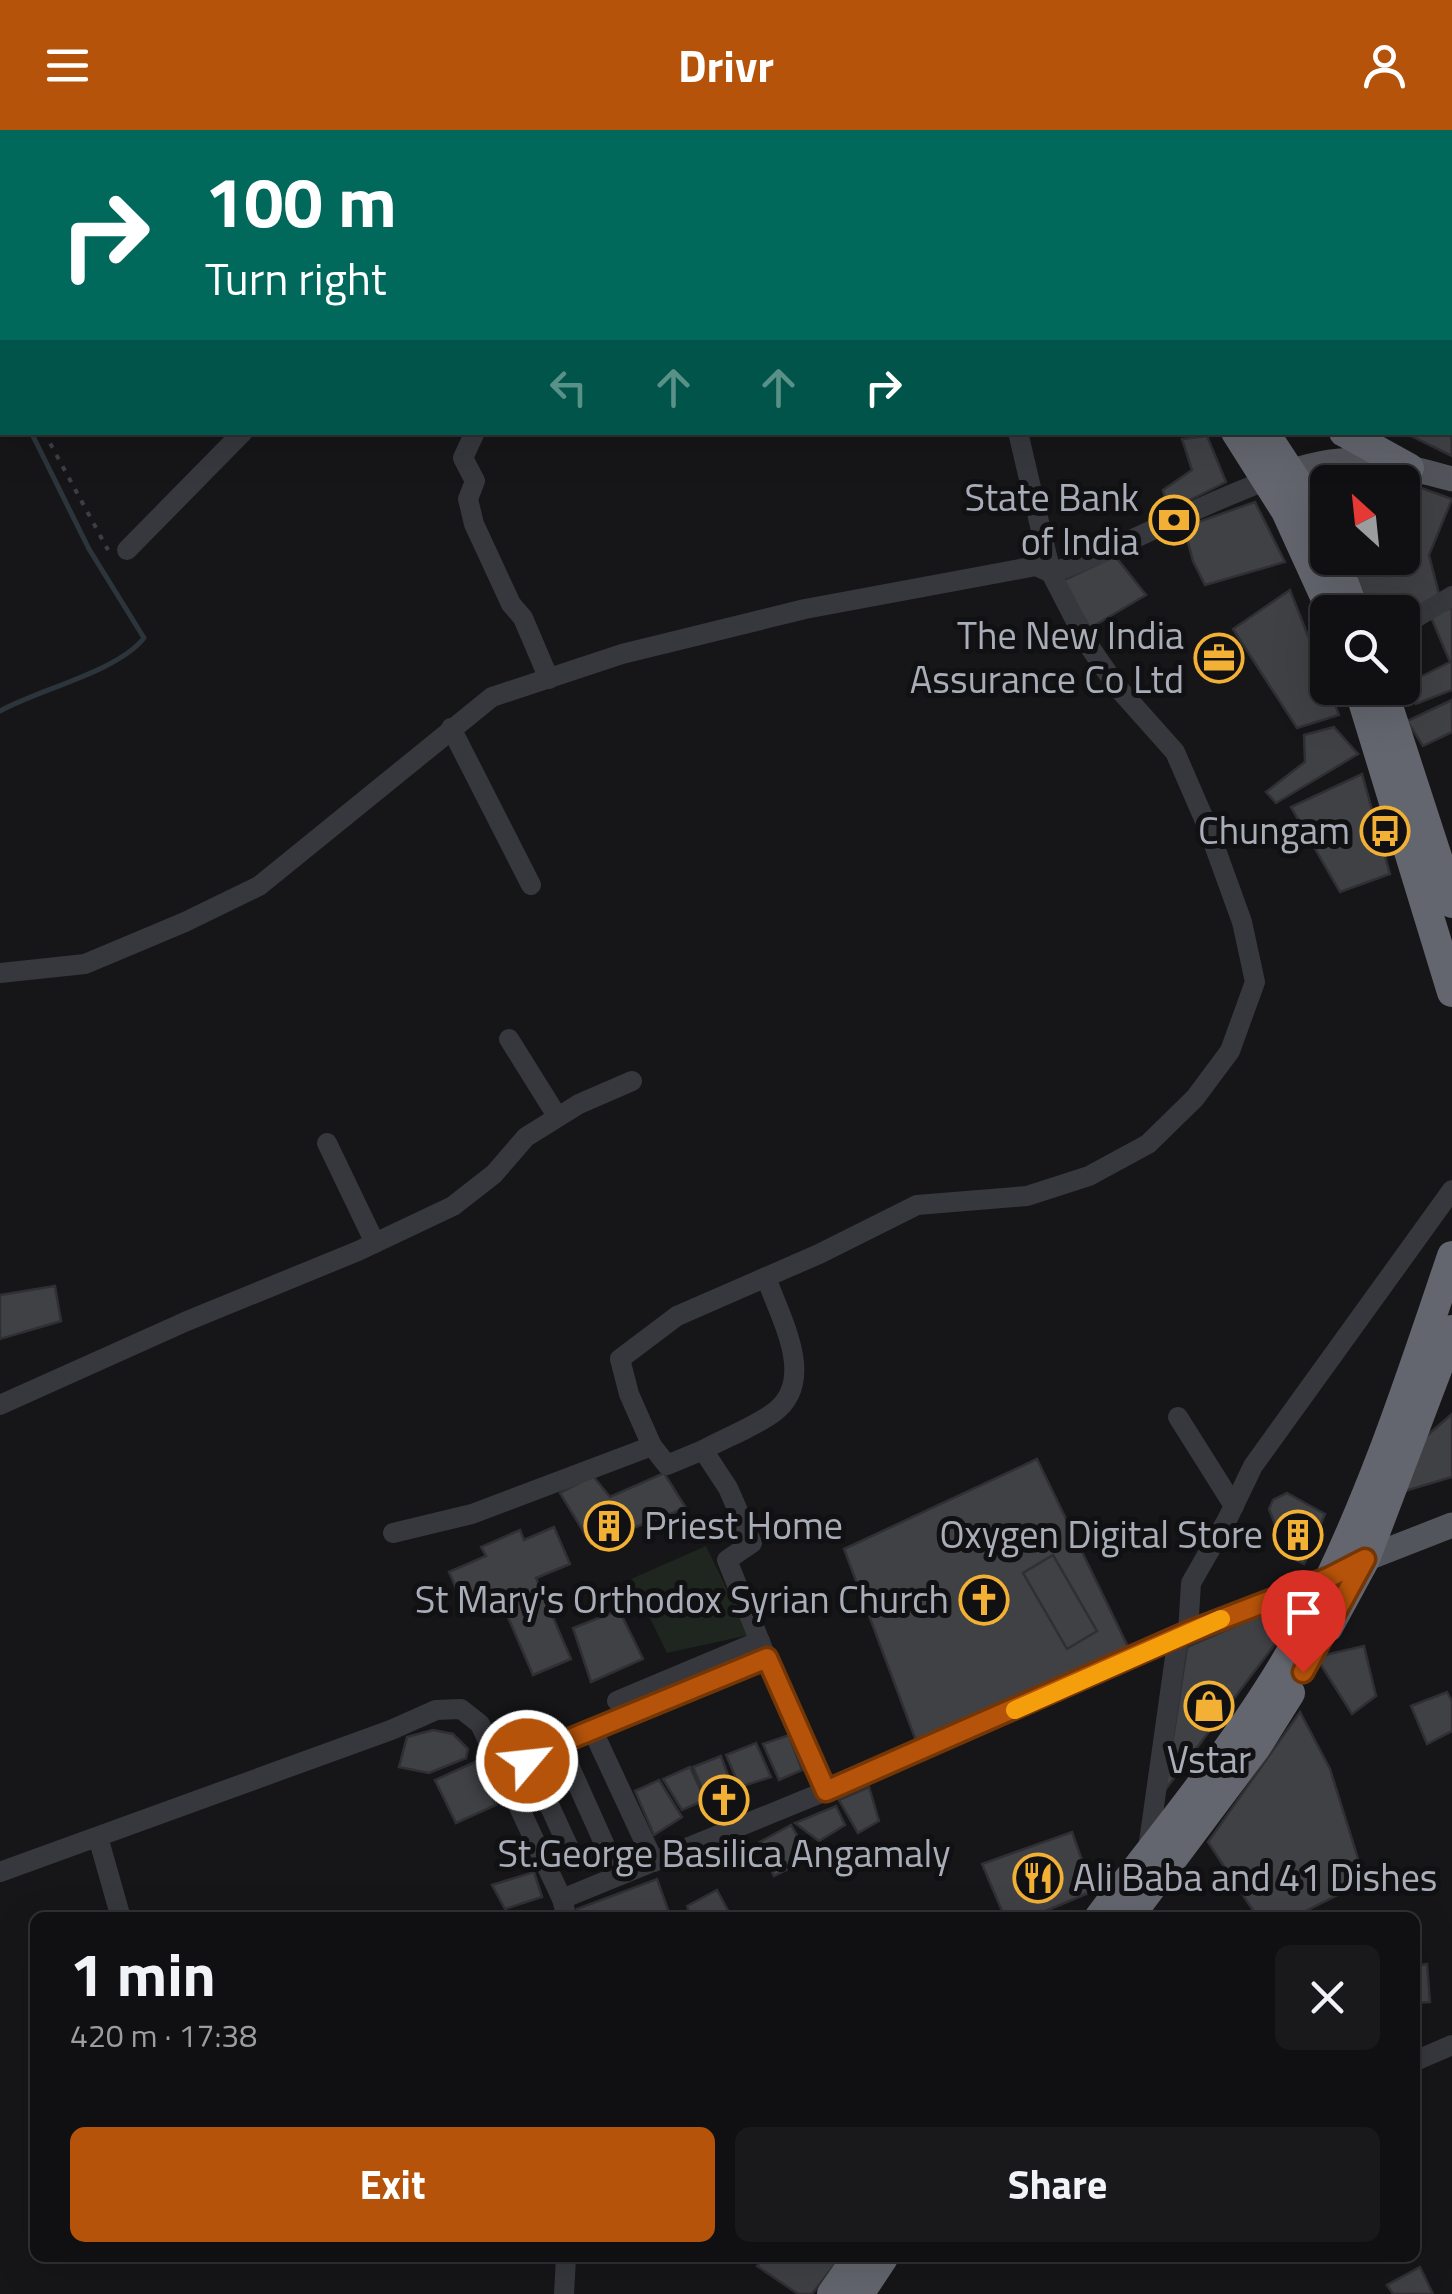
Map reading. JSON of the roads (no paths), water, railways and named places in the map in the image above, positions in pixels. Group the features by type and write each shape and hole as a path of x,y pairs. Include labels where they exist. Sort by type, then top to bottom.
{"highway":[{"path":"1239,435 1283,482 1310,521"},
{"path":"1265,435 1298,534 1325,595"},
{"path":"1348,435 1385,465"},
{"path":"1364,705 1452,992"},
{"path":"1388,705 1452,904"},
{"path":"1124,1912 1147,1856 1252,1714 1310,1620 1360,1512 1452,1256"},
{"path":"1126,1912 1256,1747 1303,1672 1365,1559 1452,1330"},
{"path":"832,2294 854,2262"},
{"path":"859,2294 880,2262"}],"main road":[{"path":"1420,477 1452,479"},
{"path":"1283,482 1310,478"},
{"path":"1365,1559 1452,1525"}],"street":[{"path":"120,554 240,435"},
{"path":"474,435 463,458 475,481 468,499 474,524 511,604 524,618 549,680"},
{"path":"766,1277 797,1369 791,1392 774,1412 667,1466 652,1446 620,1359 677,1316 917,1205 1028,1196 1089,1176 1148,1144 1195,1098 1230,1051 1255,982 1242,922 1208,828 1174,752 1118,688 1051,574 1019,435"},
{"path":"0,973 85,964 259,886 492,697 622,654 804,609 1036,566 1051,574 1100,556 1214,500 1283,482"},
{"path":"1420,615 1452,596"},
{"path":"451,728 531,885"},
{"path":"509,1039 557,1116"},
{"path":"0,1405 453,1206 494,1174 526,1137 557,1116 632,1082"},
{"path":"328,1143 375,1243"},
{"path":"1147,1856 1191,1583 1253,1466 1286,1416 1356,1328 1452,1190"},
{"path":"1178,1417 1234,1506"},
{"path":"393,1533 472,1514 652,1446"},
{"path":"703,1450 728,1488 752,1543 727,1560 826,1791"},
{"path":"0,1872 391,1730 436,1710 460,1708 480,1724 564,1908 619,1876 826,1791 1183,1634 1328,1578 1365,1559"},
{"path":"617,1701 763,1649"},
{"path":"607,1850 584,1860 574,1858 527,1761 531,1755 763,1649"},
{"path":"598,1726 654,1862"},
{"path":"558,1743 619,1876"},
{"path":"98,1836 119,1912"},
{"path":"1420,2058 1452,2045"},
{"path":"564,2294 566,2262"}],"waterway":[{"path":"0,711 116,661 144,638 89,549 32,435"}],"place":[{"name":"State Bank of India","path":"1174,520"},
{"name":"The New India Assurance Co Ltd","path":"1219,658"},
{"name":"Chungam","path":"1385,831"},
{"name":"Priest Home","path":"609,1526"},
{"name":"Oxygen Digital Store","path":"1298,1535"},
{"name":"St Mary's Orthodox Syrian Church","path":"984,1600"},
{"name":"Vstar","path":"1209,1706"},
{"name":"St.George Basilica Angamaly","path":"724,1800"},
{"name":"Ali Baba and 41 Dishes","path":"1038,1878"}]}
